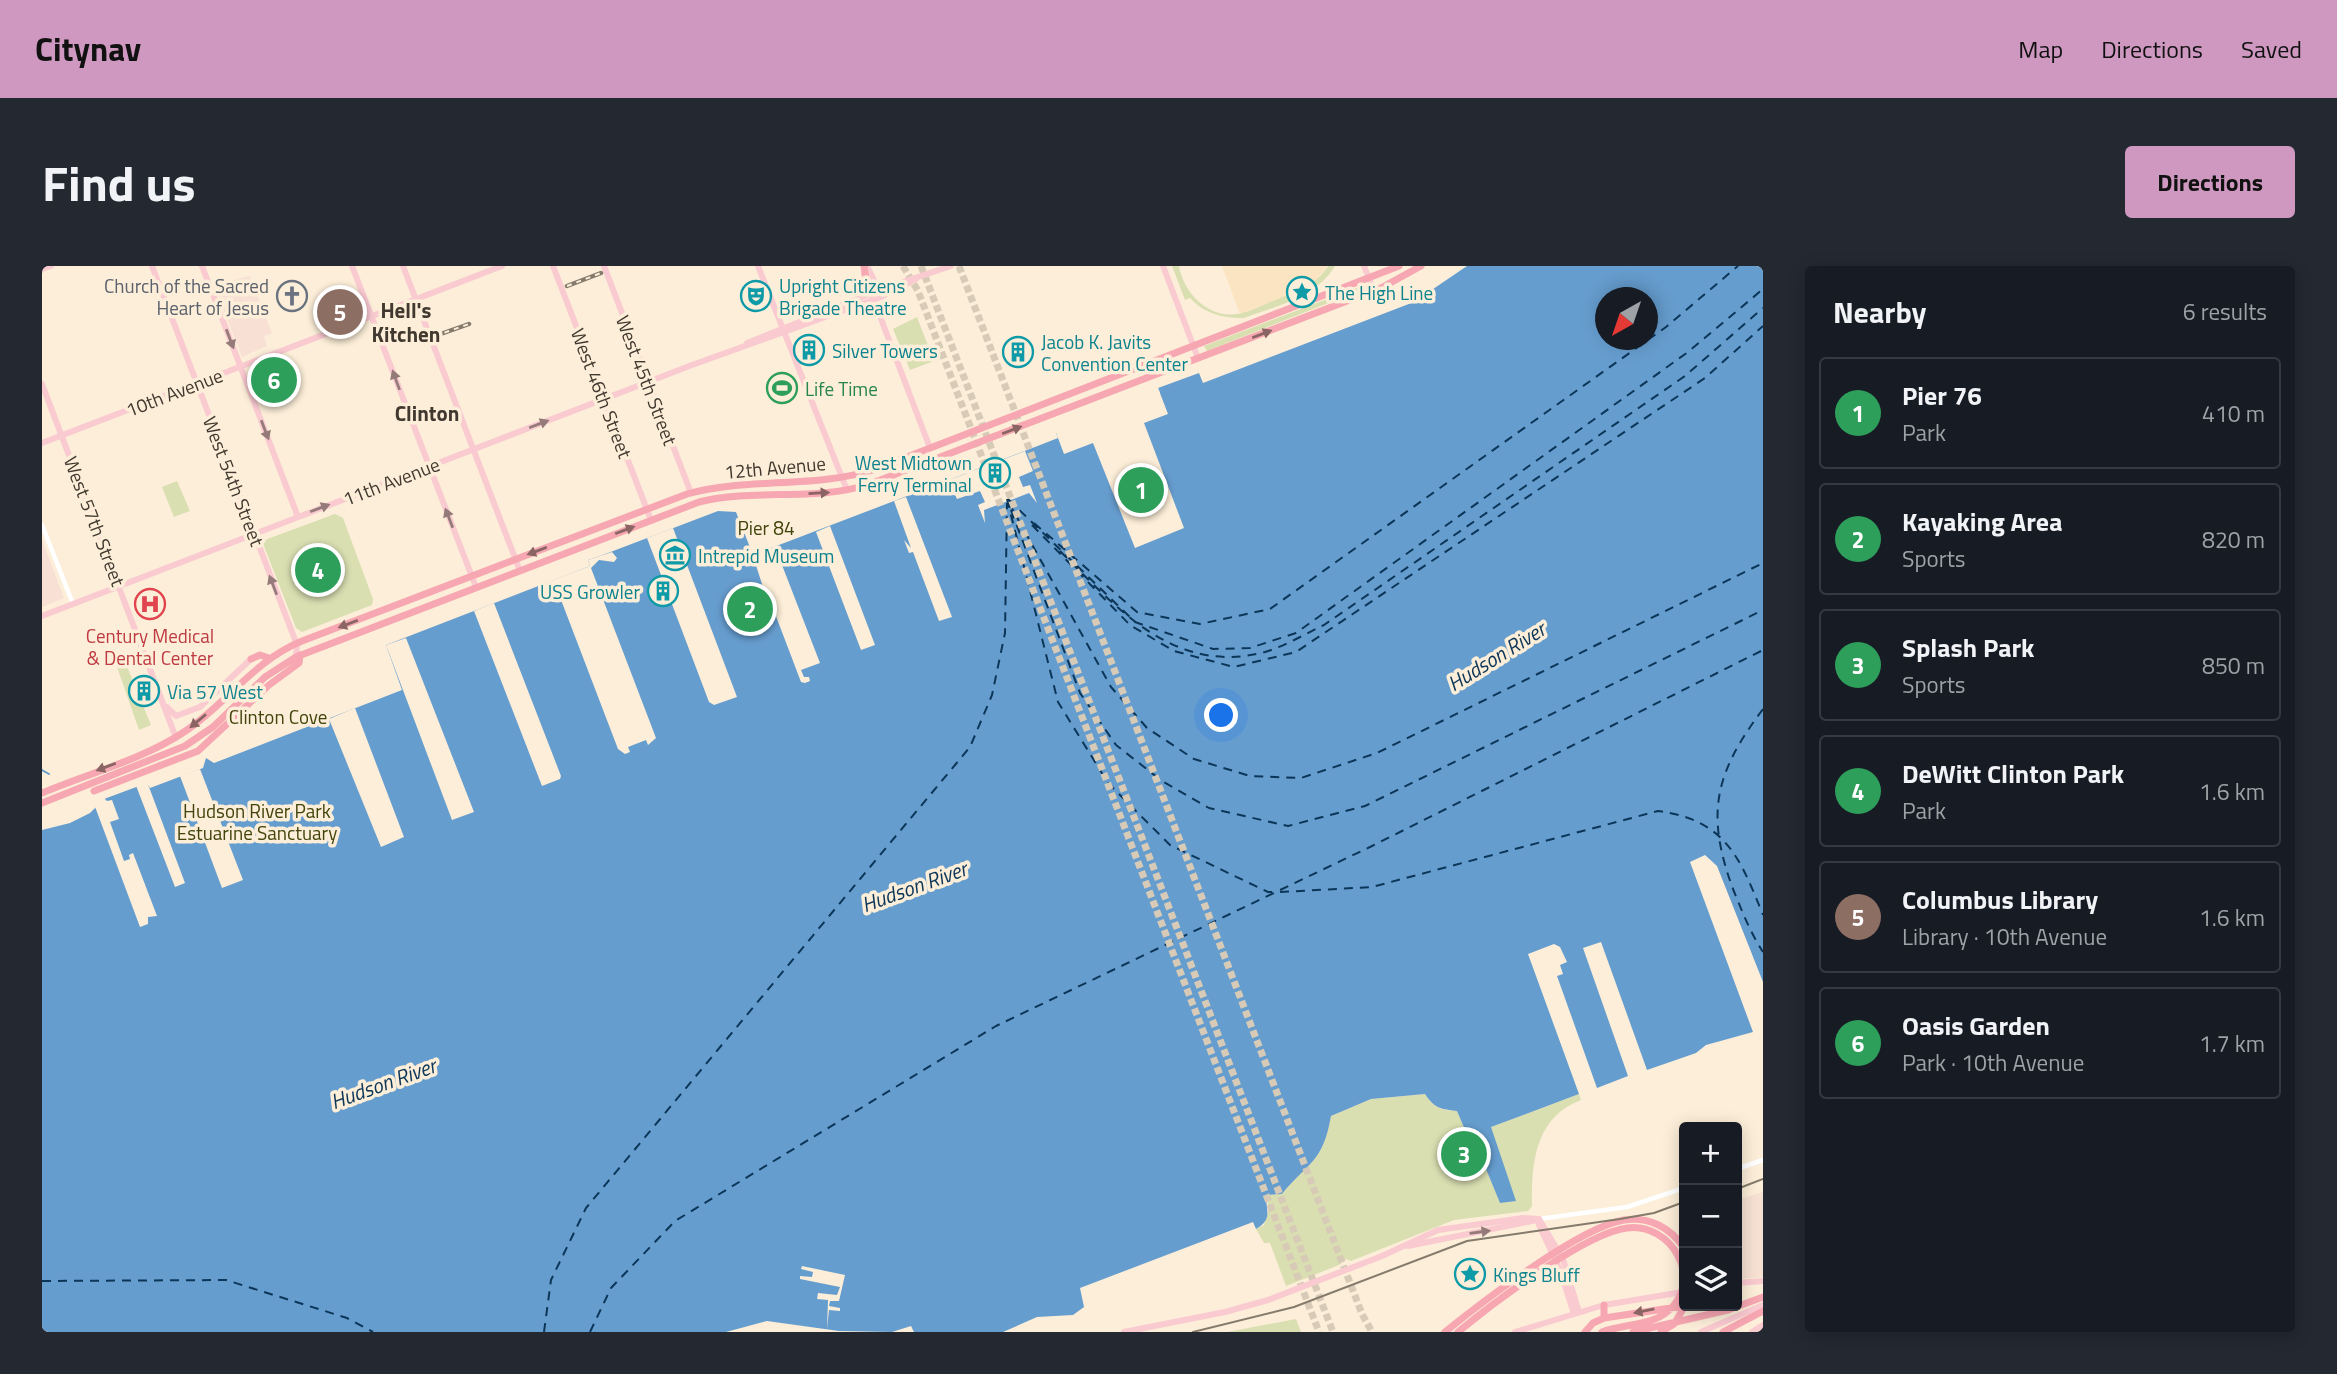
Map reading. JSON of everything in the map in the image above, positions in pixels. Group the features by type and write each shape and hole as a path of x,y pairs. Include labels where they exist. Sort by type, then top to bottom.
{"highway":[{"path":"864,266 866,279"},
{"name":"12th Avenue","path":"42,793 176,738 198,722 269,658 296,644 691,493 727,486 840,477 876,469 1399,266"},
{"name":"12th Avenue","path":"155,760 195,740 265,677 298,656 699,502 724,497 847,491 1374,291 1421,266"},
{"path":"1098,383 1107,393"},
{"path":"1054,414 1055,400"},
{"path":"570,539 574,550"},
{"path":"251,659 260,655 269,658"},
{"path":"94,791 187,757 215,737 269,685 299,663 298,656"},
{"path":"42,803 155,760 177,757 215,737"},
{"path":"1446,1332 1581,1239 1623,1220 1642,1219 1657,1224 1670,1232 1679,1242"},
{"path":"1458,1332 1511,1287 1605,1235 1624,1228 1640,1228 1665,1238 1681,1261 1682,1290 1669,1311 1654,1319 1602,1332"},
{"path":"1742,1301 1763,1295"},
{"path":"1742,1302 1763,1295"},
{"path":"1604,1306 1605,1318"},
{"path":"1585,1332 1593,1323 1605,1318 1679,1307"},
{"path":"1661,1332 1674,1324 1682,1311"},
{"path":"1633,1332 1714,1311"},
{"path":"1723,1332 1763,1311"}],"main road":[{"path":"42,269 51,266"},
{"name":"West 54th Street","path":"152,266 255,533 298,656"},
{"path":"202,266 298,517"},
{"path":"352,266 476,587"},
{"path":"403,266 520,570"},
{"name":"10th Avenue","path":"42,443 502,266"},
{"name":"West 46th Street","path":"553,266 651,520"},
{"name":"West 45th Street","path":"604,266 691,493"},
{"path":"758,266 847,491"},
{"path":"864,266 930,448"},
{"name":"11th Avenue","path":"42,616 874,294 908,286 916,279 951,266"},
{"path":"1163,266 1198,358"},
{"path":"1364,266 1374,291"},
{"path":"866,279 874,294"},
{"name":"West 57th Street","path":"42,384 176,738"},
{"path":"164,702 176,716 193,711 251,659"},
{"path":"1401,1248 1425,1235 1454,1226 1523,1217 1539,1220"},
{"path":"1125,1332 1245,1307 1401,1248 1539,1220"},
{"path":"1539,1220 1539,1231 1558,1265 1576,1313"},
{"path":"1448,1237 1454,1232 1454,1226"},
{"path":"1742,1283 1763,1281"},
{"path":"1515,1332 1604,1306 1679,1292"},
{"path":"1701,1332 1763,1305"},
{"path":"1752,1332 1763,1325"}],"street":[{"path":"42,524 73,604"},
{"path":"1742,1167 1763,1160"},
{"path":"1539,1220 1627,1207 1679,1190"}],"shaded area":[{"path":"1222,266 1327,267 1315,281 1301,290 1240,314"},
{"path":"250,276 272,333 264,336 267,346 242,357 214,285"},
{"path":"42,540 64,598 42,607"},
{"path":"1763,1192 1763,1277 1742,1279 1742,1198"}],"green space":[{"name":"The High Line","path":"1172,266 1179,266 1187,287 1201,303 1220,313 1231,314 1251,310 1299,290 1312,283 1328,266 1335,266 1317,286 1294,300 1244,318 1214,314 1190,298 1185,300"},
{"path":"1364,285 1364,289 1207,351 1204,346"},
{"path":"917,317 934,361 910,370 893,329"},
{"path":"177,481 190,511 174,517 162,487"},
{"path":"335,514 343,518 373,599 372,605 302,632 296,628 262,541"},
{"path":"126,664 151,725 139,730 117,667"},
{"path":"1425,1094 1439,1108 1457,1111 1482,1170 1486,1168 1500,1203 1506,1201 1491,1127 1579,1094 1581,1100 1554,1117 1545,1129 1535,1157 1532,1206 1528,1211 1454,1220 1351,1261 1346,1259 1339,1265 1286,1286 1270,1243 1264,1243 1256,1229 1264,1225 1269,1209 1266,1195 1282,1194 1313,1161 1324,1144 1331,1116 1371,1099"},
{"path":"1296,1319 1301,1332 1227,1332"}],"water":[{"name":"Hudson River","path":"1467,266 1763,266 1763,982 1717,866 1705,855 1690,862 1753,1032 1706,1045 1696,1053 1647,1070 1601,942 1583,948 1628,1076 1597,1088 1557,976 1563,974 1560,965 1567,962 1560,947 1554,944 1528,954 1579,1094 1491,1127 1516,1201 1500,1203 1486,1169 1482,1170 1457,1111 1439,1107 1425,1094 1371,1099 1331,1116 1324,1144 1313,1161 1282,1194 1266,1195 1267,1218 1256,1229 1253,1222 1080,1288 1084,1307 1073,1315 1037,1317 1003,1332 914,1332 911,1326 892,1332 839,1331 767,1321 726,1332 42,1332 42,830 70,823 90,813 104,799 147,783 150,788 203,768 206,758 214,763 402,690 386,645 590,566 588,560 718,511 736,512 753,555 1058,438 1056,433 1160,393 1158,388 1199,373 1203,383 1414,302"}],"pier":[{"path":"1155,388 1158,388 1168,414 1144,423 1184,528 1135,548 1093,443 1064,454 1055,430 1156,391"},
{"path":"1025,451 1033,471 1019,477 1023,487 1030,485 1037,503 1029,493 984,510 985,523 978,505 985,502 980,491 957,499 949,480"},
{"path":"906,497 952,617 939,621 913,552 909,553 904,540 911,548 894,501"},
{"path":"830,526 875,645 861,650 816,532"},
{"path":"673,528 737,697 714,705 709,702 647,538"},
{"name":"Pier 84","path":"775,547 820,663 801,670 804,677 809,677 810,681 805,683 801,682 774,611 771,612 753,556"},
{"path":"612,552 617,558 614,562 599,560 591,568 656,738 648,745 646,740 628,747 630,752 625,754 618,749 558,592 554,592 548,582 590,566 588,560"},
{"path":"494,603 561,776 560,779 542,786 474,611"},
{"path":"406,638 474,812 452,820 386,645"},
{"path":"355,708 404,837 381,847 329,719"},
{"path":"200,769 243,880 222,888 180,776"},
{"path":"146,779 185,883 175,887 135,783"},
{"path":"102,796 107,801 112,800 119,819 110,822 124,861 130,859 129,855 133,853 157,916 148,917 148,924 140,927 94,804"},
{"path":"802,1266 845,1275 839,1301 830,1301 829,1306 840,1308 840,1311 829,1310 827,1329 828,1300 817,1299 818,1293 837,1295 840,1287 800,1279 800,1276 812,1277 813,1272 801,1269"}],"waterway":[{"path":"42,770 49,774"}],"ferry route":[{"path":"1034,523 1137,612 1200,624 1270,609 1666,327 1738,266"},
{"path":"1008,499 1135,622 1213,649 1250,648 1296,633 1688,352 1763,289"},
{"path":"1060,551 1126,614 1175,646 1203,654 1232,657 1265,652 1324,625 1685,376 1763,308"},
{"path":"1032,525 1130,625 1174,651 1234,667 1296,652 1705,378 1763,326"},
{"path":"1007,499 1058,702 1108,783 1170,845 1268,892 1274,892"},
{"path":"544,1332 551,1280 586,1208 970,747 992,695 1005,633 1007,503"},
{"path":"1009,503 1111,687 1147,728 1194,759 1250,776 1301,778 1377,753 1763,563"},
{"path":"1011,510 1080,693 1116,745 1162,781 1209,808 1288,826 1365,806 1763,610"},
{"path":"590,1332 611,1288 675,1221 996,1026 1372,846 1763,650"},
{"path":"1763,709 1734,753 1725,774 1718,816 1724,862 1750,929 1763,952"},
{"path":"1280,892 1372,887 1658,811 1700,823 1715,833 1738,859 1763,915"},
{"path":"42,1281 226,1280 347,1318 373,1332"}],"tunnel":[{"path":"903,266 918,291 1319,1332"},
{"path":"921,266 1333,1332"},
{"path":"959,266 1362,1314 1372,1332"}],"tram line":[{"path":"1742,1187 1763,1179"},
{"path":"1193,1332 1294,1307 1467,1241 1620,1219 1654,1213 1679,1204"}],"railway":[{"path":"567,286 601,273"},
{"path":"435,336 469,324"}],"place":[{"name":"The High Line","path":"1302,292"},
{"name":"Church of the Sacred Heart of Jesus","path":"292,296"},
{"name":"Upright Citizens Brigade Theatre","path":"756,296"},
{"name":"Columbus Library","path":"340,312"},
{"name":"Silver Towers","path":"809,350"},
{"name":"Jacob K. Javits Convention Center","path":"1018,352"},
{"name":"Oasis Garden","path":"274,380"},
{"name":"Life Time","path":"782,388"},
{"name":"West Midtown Ferry Terminal","path":"995,473"},
{"name":"Pier 76","path":"1141,490"},
{"name":"Intrepid Museum","path":"675,555"},
{"name":"DeWitt Clinton Park","path":"318,570"},
{"name":"USS Growler","path":"663,591"},
{"name":"Century Medical & Dental Center","path":"150,604"},
{"name":"Kayaking Area","path":"750,609"},
{"name":"Via 57 West","path":"144,691"},
{"name":"Splash Park","path":"1464,1154"},
{"name":"Kings Bluff","path":"1470,1274"}],"district":[{"name":"Hell's Kitchen","path":"406,322"},
{"name":"Clinton","path":"427,413"}],"park label":[{"name":"Clinton Cove","path":"278,716"},
{"name":"Hudson River Park Estuarine Sanctuary","path":"257,821"}]}
